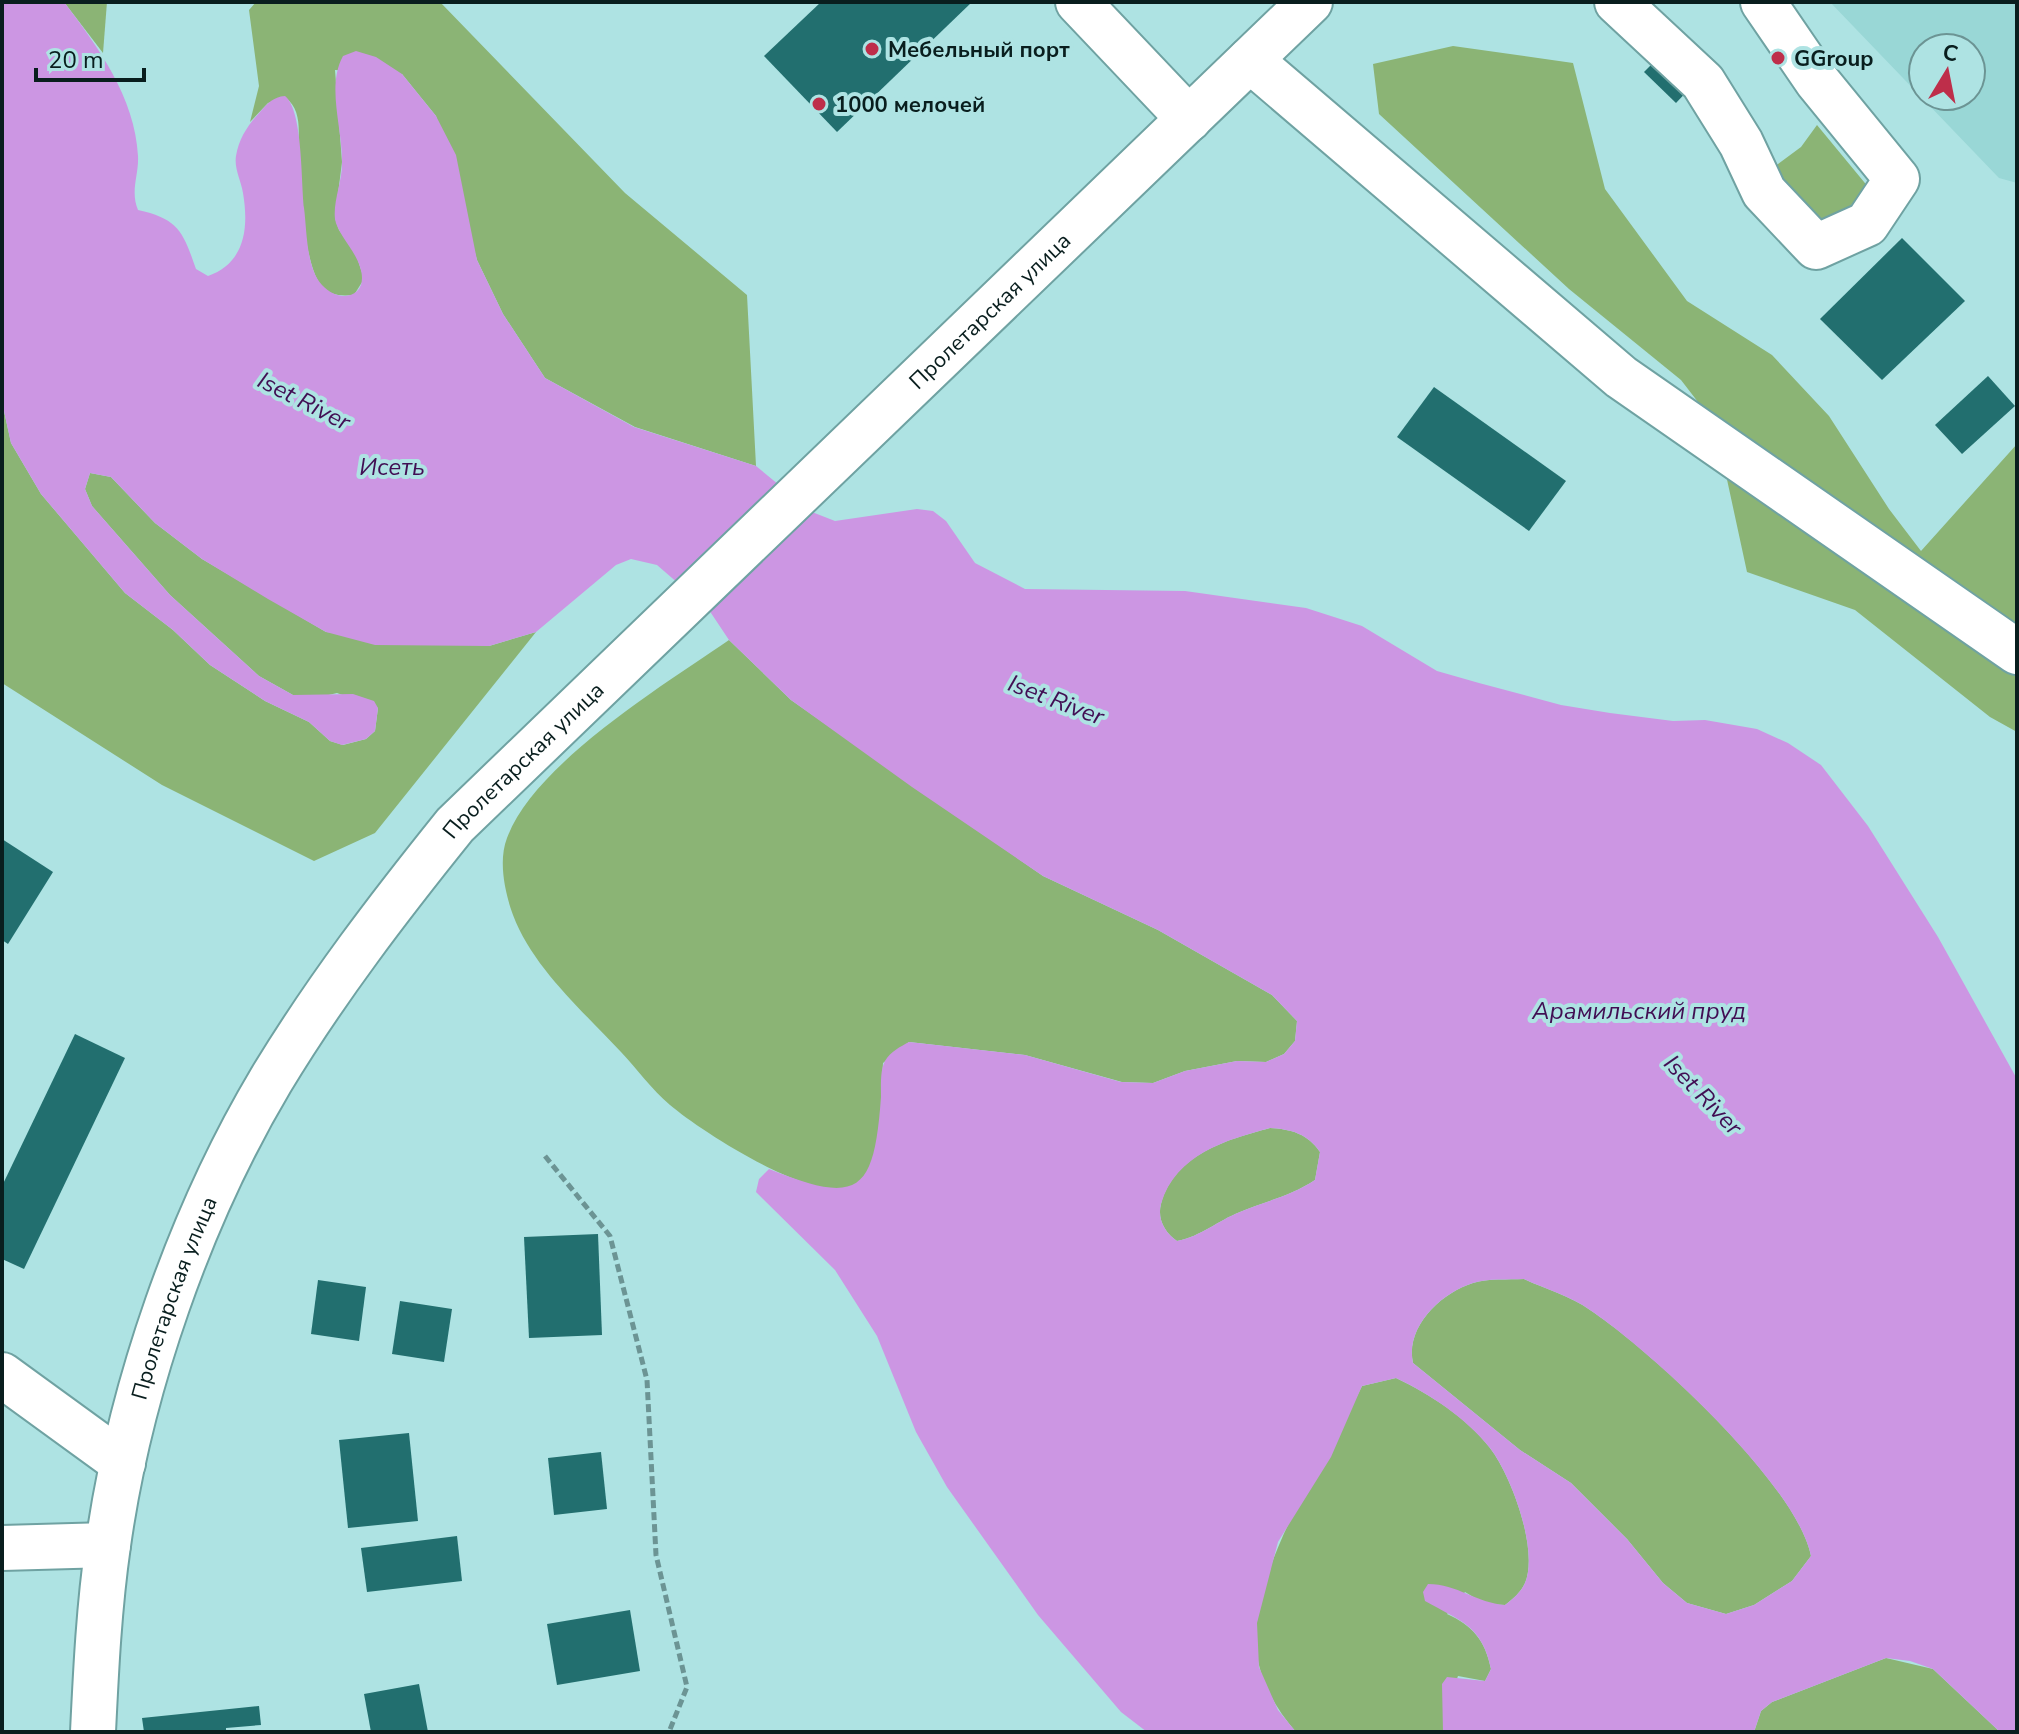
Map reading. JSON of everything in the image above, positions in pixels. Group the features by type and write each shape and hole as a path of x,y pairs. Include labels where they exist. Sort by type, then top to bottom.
{"main road":[{"path":"1078,2 1189,119"},
{"name":"Пролетарская улица","path":"93,1732 108,1545 123,1463 158,1335 208,1205 271,1081 358,945 455,825 1310,2"},
{"path":"1617,2 1703,82 1741,143 1764,192 1816,247 1867,224 1897,179 1817,81 1763,2"},
{"path":"1250,60 1621,377 2017,652"},
{"path":"2,1375 123,1463"},
{"path":"2,1548 108,1545"}],"path":[{"path":"545,1156 610,1236 647,1380 656,1555 687,1687 669,1732"}],"shaded area":[{"path":"1830,2 2017,2 2017,183 1999,178 1936,112 1987,112 1987,32 1907,32 1907,82"}],"green space":[{"path":"64,2 107,2 103,53"},
{"path":"256,2 440,2 625,193 747,295 756,466 635,427 545,378 503,314 477,260 436,116 402,74 335,70 342,162 335,218 339,230 356,254 364,279 354,295 327,291 315,273 307,243 298,161 299,126 295,110 285,97 268,103 250,122 259,86 249,10"},
{"path":"1453,46 1573,63 1605,189 1687,301 1772,355 1829,416 1889,509 1921,551 2017,444 2017,732 1990,717 1855,610 1747,572 1715,424 1681,380 1569,289 1379,114 1373,64"},
{"path":"1817,125 1869,188 1824,231 1774,167 1801,147"},
{"path":"2,402 11,443 41,494 125,593 173,630 210,665 265,701 309,722 330,741 343,745 366,739 375,731 378,708 337,693 316,698 293,695 259,676 170,595 92,506 85,489 90,473 111,477 155,523 202,559 326,632 489,646 536,632 375,833 314,861 162,785 2,683"},
{"path":"729,640 791,700 1043,876 1158,930 1272,995 1297,1021 1295,1041 1284,1054 1266,1062 1237,1061 1185,1071 1153,1083 1122,1082 1025,1055 909,1042 883,1063 876,1150 863,1179 853,1187 835,1189 812,1185 786,1175 731,1147 685,1117 663,1099 560,988 533,953 510,906 503,857 507,838 522,810 572,754 638,702"},
{"path":"1270,1128 1298,1134 1315,1146 1320,1152 1315,1180 1194,1236 1177,1241 1173,1238 1163,1225 1160,1210 1168,1187 1178,1173 1190,1161 1220,1144"},
{"path":"1524,1279 1575,1301 1617,1329 1683,1387 1751,1458 1779,1493 1800,1527 1811,1556 1792,1581 1754,1605 1726,1614 1687,1603 1663,1583 1627,1539 1571,1483 1520,1450 1413,1363 1414,1337 1428,1313 1438,1303 1479,1281"},
{"path":"1396,1378 1435,1399 1459,1417 1481,1437 1498,1460 1514,1494 1526,1533 1528,1569 1525,1583 1505,1605 1485,1604 1465,1592 1447,1614 1476,1635 1491,1669 1485,1681 1458,1676 1444,1714 1443,1732 1296,1732 1274,1702 1260,1669 1256,1636 1261,1600 1288,1524 1362,1386"},
{"path":"1886,1658 1933,1669 2000,1732 1754,1732 1761,1711 1772,1702"}],"water":[{"name":"Арамильский пруд","path":"2,2 64,2 102,55 130,113 138,156 135,190 138,210 163,218 178,229 196,269 208,276 230,262 242,243 245,206 237,170 237,149 252,122 268,103 285,96 291,104 298,131 307,238 313,269 329,291 345,296 357,291 362,277 358,261 335,219 342,151 335,95 338,68 343,56 356,51 376,57 402,74 436,116 456,155 477,260 503,314 545,378 634,427 756,466 812,512 835,521 917,509 933,511 946,521 975,563 1025,589 1185,591 1306,608 1362,626 1437,671 1479,683 1561,705 1673,721 1705,720 1757,729 1788,743 1821,765 1868,826 1938,937 2017,1079 2017,1732 2000,1732 1933,1669 1910,1661 1886,1658 1772,1702 1761,1711 1754,1732 1443,1732 1442,1684 1447,1677 1485,1681 1491,1669 1487,1654 1475,1633 1425,1601 1423,1592 1428,1584 1438,1585 1505,1605 1525,1583 1528,1569 1526,1533 1514,1494 1490,1448 1470,1426 1447,1408 1396,1378 1362,1386 1331,1457 1278,1542 1257,1623 1259,1667 1278,1710 1296,1732 1147,1732 1121,1712 1038,1615 947,1487 916,1432 877,1336 835,1270 756,1192 759,1179 769,1169 824,1187 843,1188 856,1182 866,1171 873,1154 883,1065 893,1052 909,1042 1025,1055 1121,1082 1153,1083 1185,1071 1237,1061 1266,1062 1284,1054 1295,1041 1297,1021 1272,995 1158,930 1043,876 912,787 791,700 729,640 709,610 657,565 631,559 616,565 536,632 489,646 375,645 326,632 268,599 202,559 155,523 111,477 90,473 85,489 92,506 170,595 259,676 293,695 353,694 374,701 378,708 375,731 366,739 342,745 330,741 309,722 265,701 210,665 173,630 125,593 41,494 11,443 2,402","holes":["1270,1128 1298,1134 1315,1146 1320,1152 1315,1180 1194,1236 1177,1241 1173,1238 1163,1225 1160,1210 1168,1187 1178,1173 1190,1161 1220,1144","1524,1279 1575,1301 1616,1329 1683,1387 1751,1458 1779,1493 1800,1527 1811,1556 1792,1581 1754,1605 1726,1614 1687,1603 1663,1583 1627,1539 1571,1483 1520,1450 1413,1363 1414,1337 1428,1313 1438,1303 1479,1281"]}],"building":[{"path":"821,2 972,2 837,132 764,56"},
{"path":"1661,55 1693,85 1676,103 1644,72"},
{"path":"1902,238 1965,301 1882,380 1820,319"},
{"path":"1988,376 2015,406 1962,454 1935,425"},
{"path":"1434,387 1566,481 1529,531 1397,437"},
{"path":"2,839 53,872 8,944 2,940"},
{"path":"75,1034 125,1058 24,1269 2,1259 2,1186"},
{"path":"598,1234 602,1335 529,1338 524,1237"},
{"path":"318,1280 366,1287 359,1341 311,1334"},
{"path":"400,1301 452,1309 444,1362 392,1354"},
{"path":"409,1433 418,1521 348,1528 339,1440"},
{"path":"601,1452 607,1509 554,1515 548,1458"},
{"path":"457,1536 462,1581 367,1592 361,1548"},
{"path":"630,1610 640,1671 557,1685 547,1624"},
{"path":"419,1684 428,1732 371,1732 364,1694"},
{"path":"259,1706 261,1725 226,1728 226,1732 144,1732 142,1718"}],"place":[{"name":"Мебельный порт","path":"872,49"},
{"name":"GGroup","path":"1778,58"},
{"name":"1000 мелочей","path":"819,104"}],"water label":[{"name":"Iset River","path":"304,401"},
{"name":"Исеть","path":"392,467"},
{"name":"Iset River","path":"1056,700"},
{"name":"Iset River","path":"1703,1095"}]}
